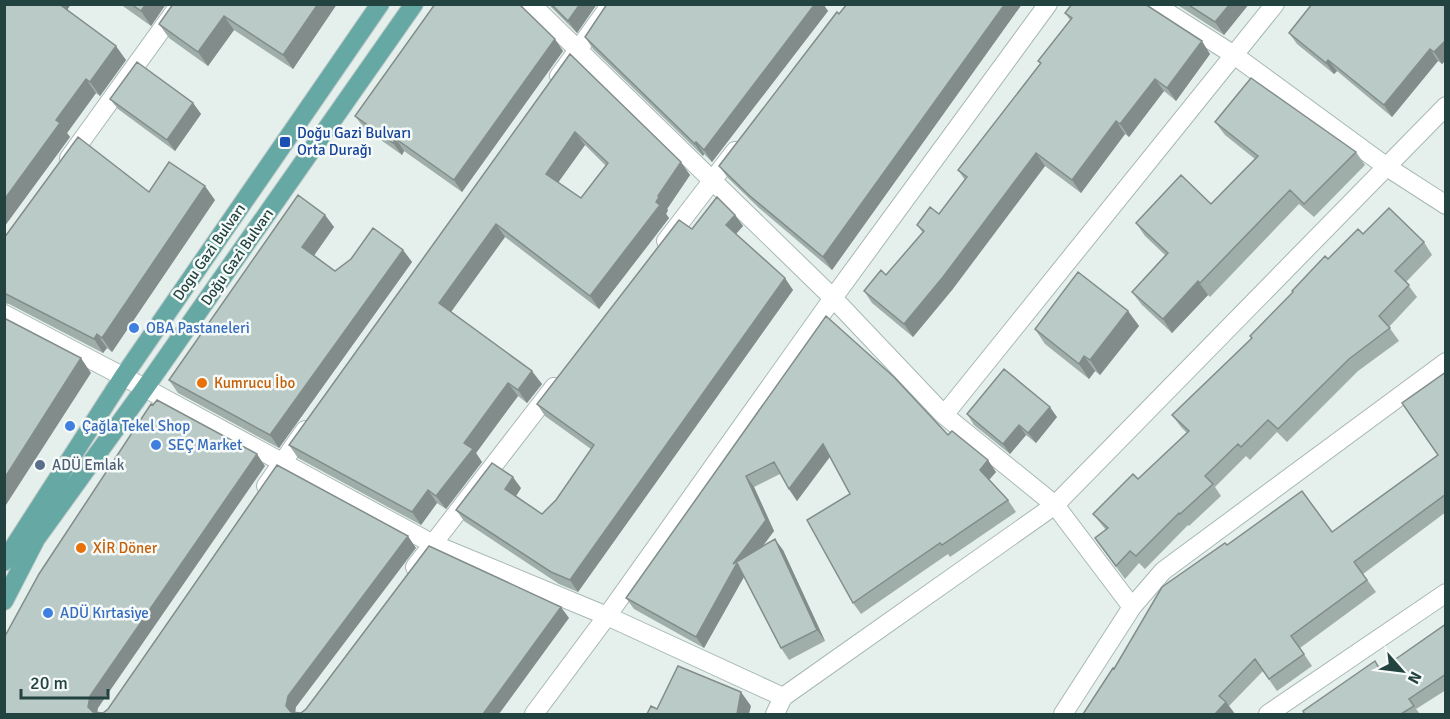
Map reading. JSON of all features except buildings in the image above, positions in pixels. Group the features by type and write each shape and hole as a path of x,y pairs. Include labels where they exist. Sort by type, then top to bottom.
{"main road":[{"name":"Dogu Gazi Bulvarı","path":"4,562 123,377 380,4"},
{"name":"Doğu Gazi Bulvarı","path":"4,601 36,539 146,388 414,4"}],"street":[{"path":"61,169 180,4"},
{"path":"531,4 833,298 944,415 1055,505 1132,607"},
{"path":"551,88 610,4"},
{"path":"534,714 1048,4"},
{"path":"1154,4 1234,55 1387,167 1446,205"},
{"path":"944,415 1275,4"},
{"path":"775,714 783,697 1055,505 1446,106"},
{"path":"655,255 748,134"},
{"path":"4,314 146,388 433,544 607,616 783,697"},
{"path":"1063,714 1132,607 1163,571 1446,362"},
{"path":"405,582 562,376"},
{"path":"255,501 316,414"},
{"path":"1268,714 1446,593"}],"place":[{"name":"Doğu Gazi Bulvarı Orta Durağı","path":"285,142"},
{"name":"OBA Pastaneleri","path":"134,328"},
{"name":"Kumrucu İbo","path":"202,383"},
{"name":"Çağla Tekel Shop","path":"70,426"},
{"name":"SEÇ Market","path":"156,445"},
{"name":"ADÜ Emlak","path":"40,465"},
{"name":"XİR Döner","path":"81,548"},
{"name":"ADÜ Kırtasiye","path":"48,613"}]}
